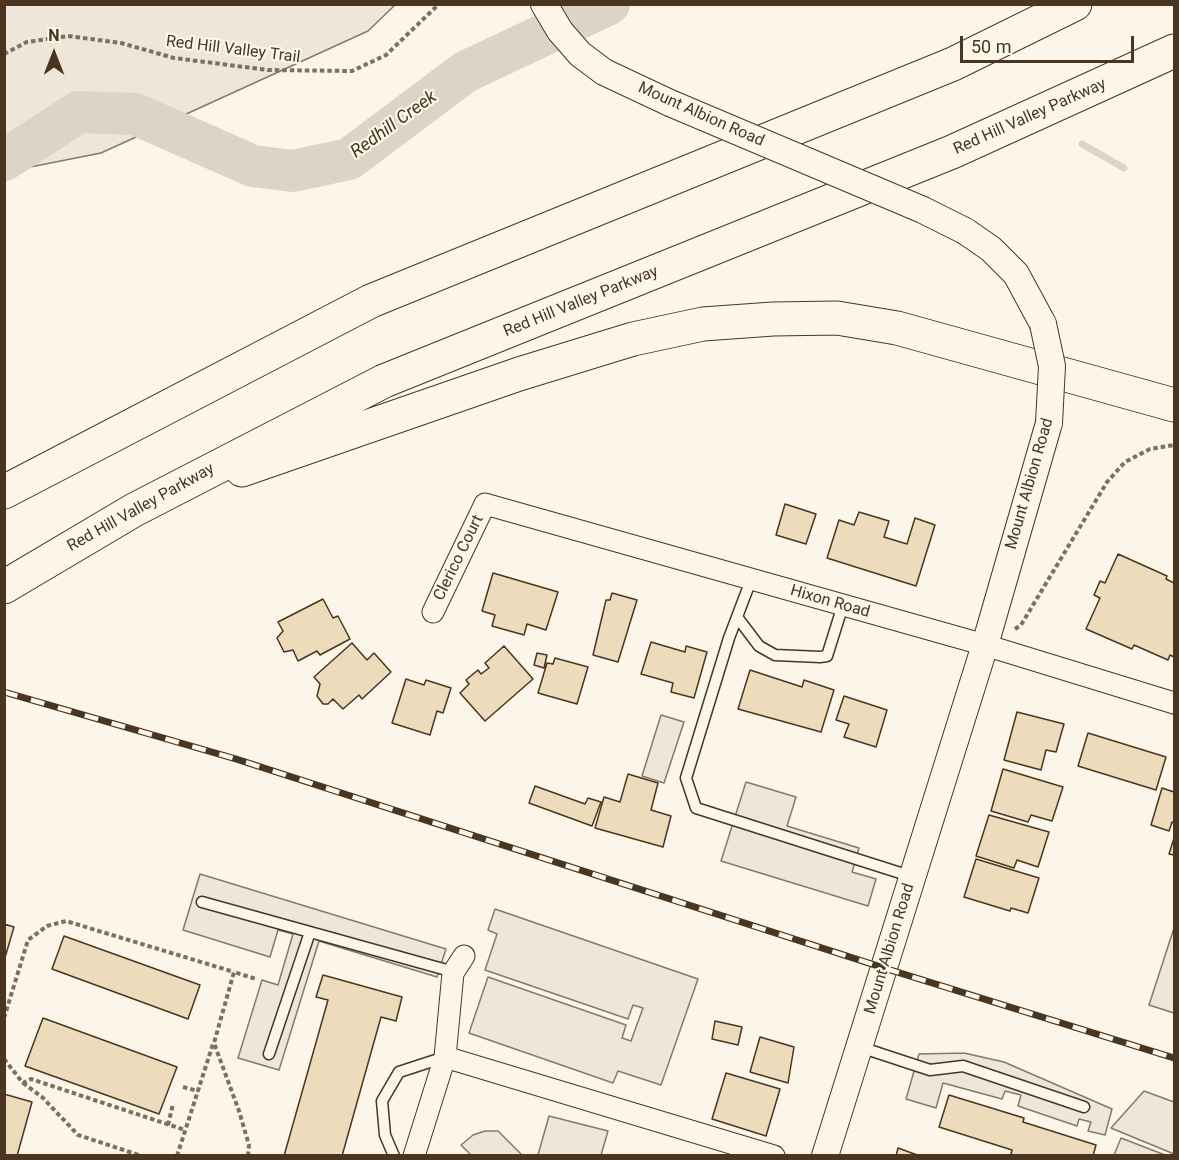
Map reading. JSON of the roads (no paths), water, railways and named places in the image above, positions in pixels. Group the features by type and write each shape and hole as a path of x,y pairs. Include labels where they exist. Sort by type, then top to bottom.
{"highway":[{"path":"4,492 371,301 953,64 1075,4"},
{"name":"Red Hill Valley Parkway","path":"4,587 47,560 204,473 384,381 952,152 1174,51"},
{"path":"204,473 249,469 519,374 633,339 703,324 773,319 837,318 897,328 984,350 1174,405"}],"street":[{"name":"Mount Albion Road","path":"544,4 560,32 580,54 604,72 670,103 923,210 965,231 991,249 1016,274 1043,324 1052,366 1049,423 985,645 825,1155"},
{"name":"Hixon Road","path":"485,504 985,645 1174,703"},
{"name":"Clerico Court","path":"433,612 485,504"},
{"path":"414,1155 445,1057 459,964"},
{"path":"445,1057 774,1155"}],"lane":[{"path":"751,580 686,778 696,808 913,877"},
{"path":"737,617 759,646 775,655 820,657 827,656 843,605"},
{"path":"202,902 310,932 459,964"},
{"path":"269,1054 310,932"},
{"path":"860,1046 930,1070 963,1066 1084,1107"},
{"path":"394,1155 385,1135 382,1101 399,1072 445,1057"}],"waterway":[{"name":"Redhill Creek","path":"4,160 79,112 135,114 253,166 293,171 349,159 465,72 609,4"},
{"path":"1082,144 1124,168"}],"railway":[{"path":"4,692 236,759 884,968 1174,1058"}]}
